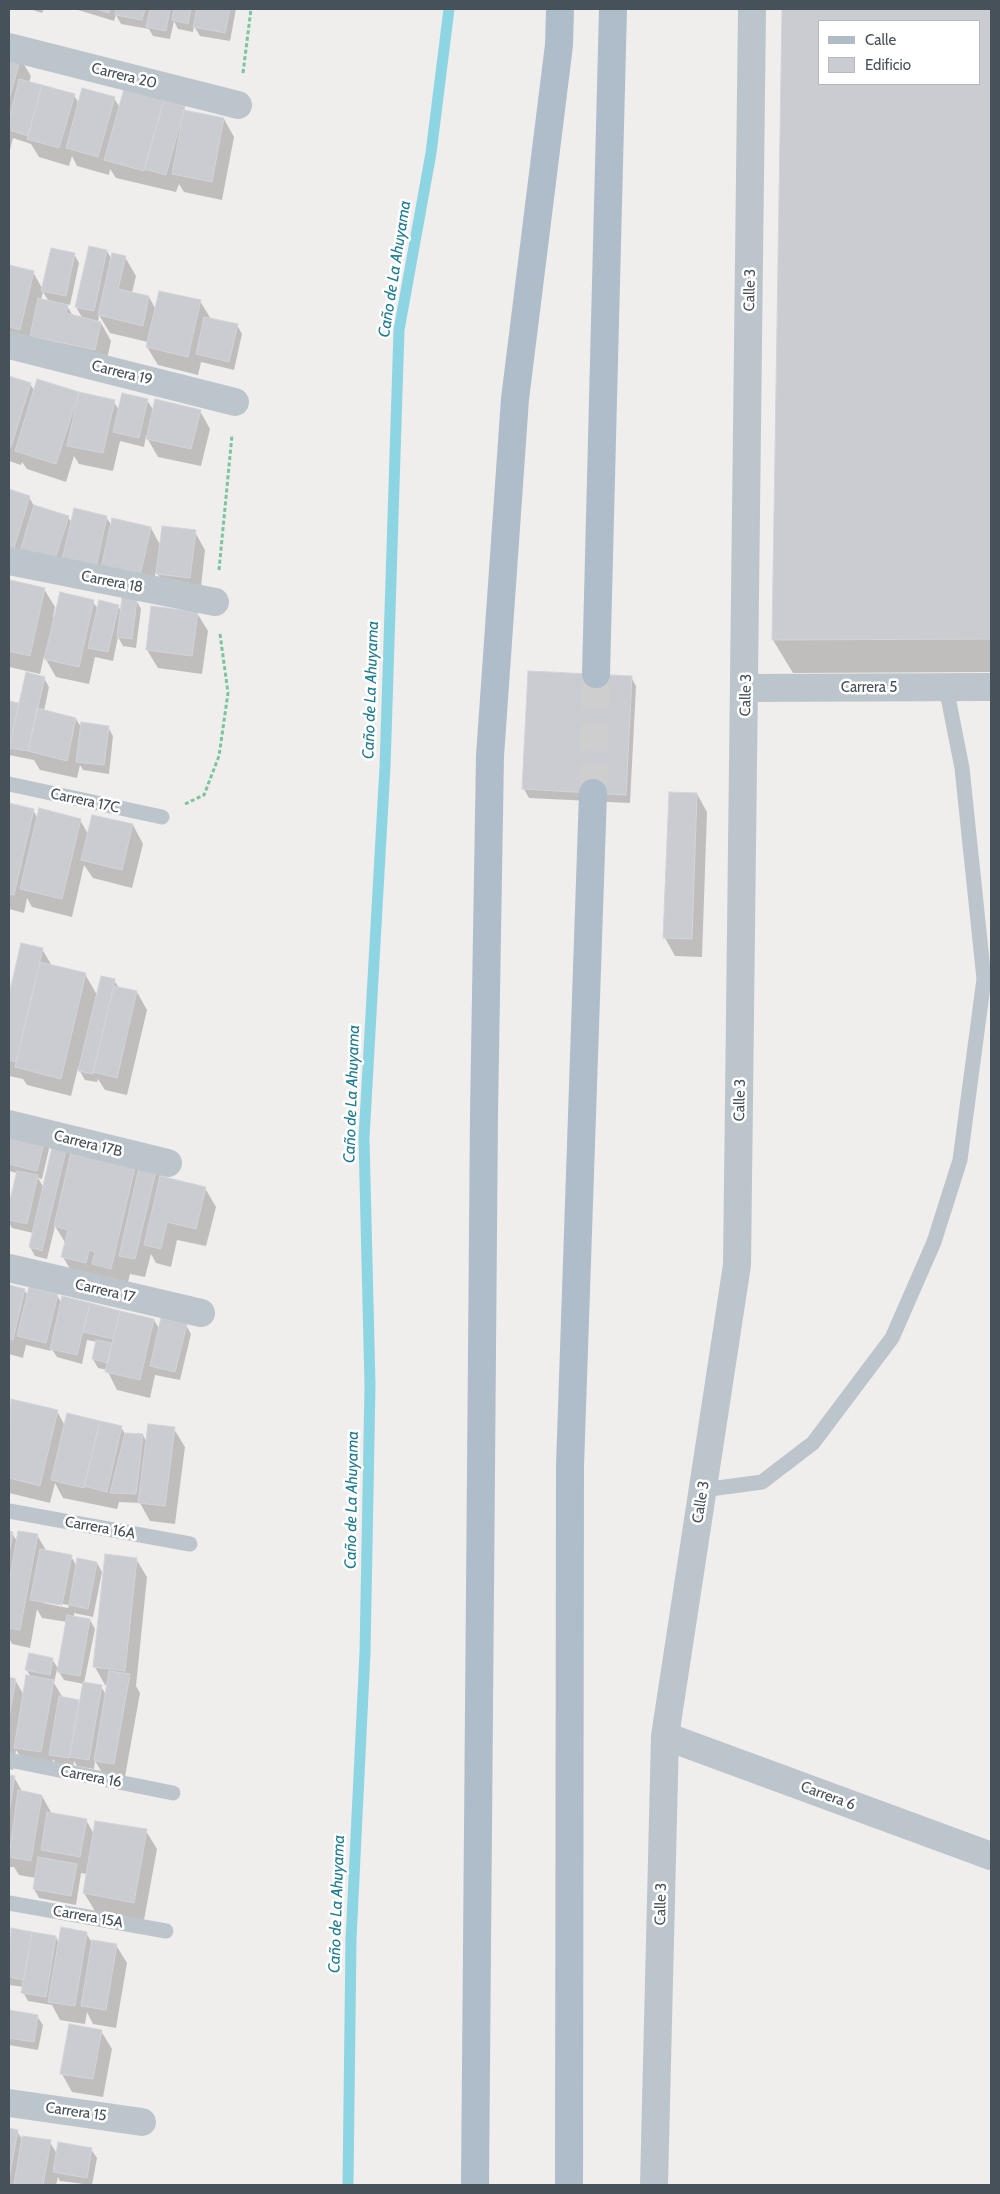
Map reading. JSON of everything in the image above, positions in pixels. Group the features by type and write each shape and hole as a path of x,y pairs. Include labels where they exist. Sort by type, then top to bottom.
{"main road":[{"path":"475,2185 484,1123 490,756 515,399 559,45 560,9"},
{"path":"596,674 614,9"},
{"path":"569,2185 570,1466 593,793"}],"street":[{"name":"Calle 3","path":"654,2185 665,1736 737,1265 746,688 752,9"},
{"name":"Carrera 20","path":"9,47 238,105"},
{"name":"Carrera 19","path":"9,345 235,402"},
{"name":"Carrera 18","path":"9,561 215,602"},
{"name":"Carrera 5","path":"746,688 991,687"},
{"name":"Carrera 17B","path":"9,1124 168,1163"},
{"name":"Carrera 17","path":"9,1268 201,1314"},
{"name":"Carrera 6","path":"665,1736 991,1856"},
{"name":"Carrera 15","path":"9,2103 142,2122"}],"lane":[{"path":"703,1490 762,1482 813,1444 892,1338 934,1242 960,1160 984,979 962,768 946,687"},
{"name":"Carrera 17C","path":"9,784 162,817"},
{"name":"Carrera 16A","path":"9,1511 190,1544"},
{"name":"Carrera 16","path":"9,1760 173,1793"},
{"name":"Carrera 15A","path":"9,1903 166,1931"}],"path":[{"path":"238,105 251,9"}],"building":[{"path":"96,9 110,9 109,13"},
{"path":"116,9 145,9 142,20 115,15"},
{"path":"150,9 170,9 166,31 146,27"},
{"path":"174,9 191,9 188,24 172,20"},
{"path":"197,9 230,9 225,33 193,27"},
{"path":"782,9 991,9 991,639 772,640"},
{"path":"9,53 21,57 9,100"},
{"path":"19,79 42,85 28,136 9,130 9,119"},
{"path":"42,85 75,94 59,148 27,139"},
{"path":"82,88 115,97 98,157 66,148"},
{"path":"124,89 164,100 144,171 104,160"},
{"path":"164,100 185,106 166,175 144,169"},
{"path":"184,110 224,118 212,182 172,174"},
{"path":"89,246 107,250 94,311 75,307"},
{"path":"51,248 75,253 66,296 41,291"},
{"path":"112,253 126,256 118,289 149,296 143,326 98,315"},
{"path":"9,265 34,271 20,330 9,327"},
{"path":"159,291 201,300 188,357 146,347"},
{"path":"38,298 68,305 66,313 101,322 95,350 30,336"},
{"path":"204,317 238,324 229,362 196,354"},
{"path":"9,376 31,383 11,447 9,446"},
{"path":"37,379 79,392 56,464 15,451"},
{"path":"79,392 115,400 103,453 67,446"},
{"path":"122,393 148,399 139,438 113,432"},
{"path":"155,399 201,410 191,449 146,439"},
{"path":"9,489 30,496 13,551 9,550"},
{"path":"34,505 69,516 54,562 20,551"},
{"path":"74,508 107,516 95,572 61,565"},
{"path":"112,518 151,527 140,576 101,568"},
{"path":"162,526 196,530 190,578 156,574"},
{"path":"10,580 45,588 30,656 9,651"},
{"path":"60,592 94,600 79,667 44,659"},
{"path":"122,597 137,599 132,639 117,637"},
{"path":"99,600 119,605 108,652 88,648"},
{"path":"151,606 198,612 192,656 146,650"},
{"path":"528,671 632,676 626,795 522,789"},
{"path":"26,672 45,677 28,751 9,748"},
{"path":"9,701 19,703 9,748"},
{"path":"37,708 76,718 67,761 28,751"},
{"path":"81,722 109,726 104,765 76,762"},
{"path":"669,792 697,793 692,939 663,938"},
{"path":"9,803 34,809 14,895 9,894"},
{"path":"39,808 81,819 62,899 20,889"},
{"path":"92,815 133,824 122,870 81,860"},
{"path":"21,943 43,948 16,1062 9,1060 9,995"},
{"path":"40,962 86,973 61,1079 15,1067"},
{"path":"101,976 115,979 93,1074 78,1071"},
{"path":"114,986 137,991 117,1078 93,1072"},
{"path":"9,1130 45,1139 37,1171 9,1164"},
{"path":"53,1143 67,1146 42,1251 29,1247"},
{"path":"72,1148 136,1163 111,1269 92,1264 95,1252 89,1250 86,1263 61,1257 68,1230 54,1226"},
{"path":"140,1163 157,1167 135,1259 119,1256"},
{"path":"17,1171 38,1175 27,1224 9,1220 9,1204"},
{"path":"160,1176 206,1187 196,1229 167,1222 161,1249 144,1245"},
{"path":"9,1285 25,1289 13,1340 9,1339"},
{"path":"29,1287 58,1294 46,1343 17,1336"},
{"path":"62,1296 90,1303 77,1355 50,1349"},
{"path":"90,1303 120,1311 113,1339 83,1332"},
{"path":"120,1311 154,1319 140,1380 105,1372"},
{"path":"161,1318 187,1324 175,1372 150,1366"},
{"path":"96,1340 112,1343 108,1363 92,1359"},
{"path":"11,1399 58,1410 40,1486 9,1478"},
{"path":"67,1413 100,1421 84,1488 51,1480"},
{"path":"100,1421 122,1426 107,1492 84,1486"},
{"path":"148,1424 175,1427 165,1506 138,1503"},
{"path":"125,1433 143,1434 136,1494 110,1493"},
{"path":"9,1531 13,1532 9,1554"},
{"path":"18,1531 38,1534 20,1630 9,1628 9,1583"},
{"path":"40,1549 72,1555 62,1605 30,1600"},
{"path":"105,1554 137,1558 125,1671 93,1667"},
{"path":"77,1558 97,1562 88,1609 69,1605"},
{"path":"67,1615 90,1619 80,1676 57,1672"},
{"path":"29,1653 53,1658 50,1675 25,1670"},
{"path":"109,1671 130,1674 114,1764 94,1761"},
{"path":"26,1675 54,1680 41,1752 14,1748"},
{"path":"9,1677 16,1679 9,1718"},
{"path":"83,1682 102,1685 89,1760 70,1757"},
{"path":"59,1696 79,1700 69,1758 49,1755"},
{"path":"9,1775 15,1776 9,1813"},
{"path":"18,1790 42,1795 31,1861 9,1857"},
{"path":"47,1812 87,1819 80,1857 41,1850"},
{"path":"95,1821 147,1829 134,1903 83,1893"},
{"path":"38,1857 77,1864 71,1896 33,1889"},
{"path":"61,1927 87,1932 75,2006 48,2002"},
{"path":"11,1928 32,1932 24,1980 9,1977"},
{"path":"32,1932 56,1936 46,1997 21,1993"},
{"path":"92,1940 117,1944 106,2010 81,2006"},
{"path":"9,2010 38,2015 34,2042 9,2038"},
{"path":"69,2024 102,2030 93,2079 60,2074"},
{"path":"9,2128 18,2130 9,2179"},
{"path":"22,2136 51,2140 43,2185 14,2185"},
{"path":"58,2142 92,2148 87,2178 53,2172"}],"waterway":[{"name":"Caño de La Ahuyama","path":"348,2185 351,1939 365,1653 370,1385 364,1138 385,767 399,330 431,153 449,9"}],"tunnel":[{"path":"593,793 596,674"}]}
